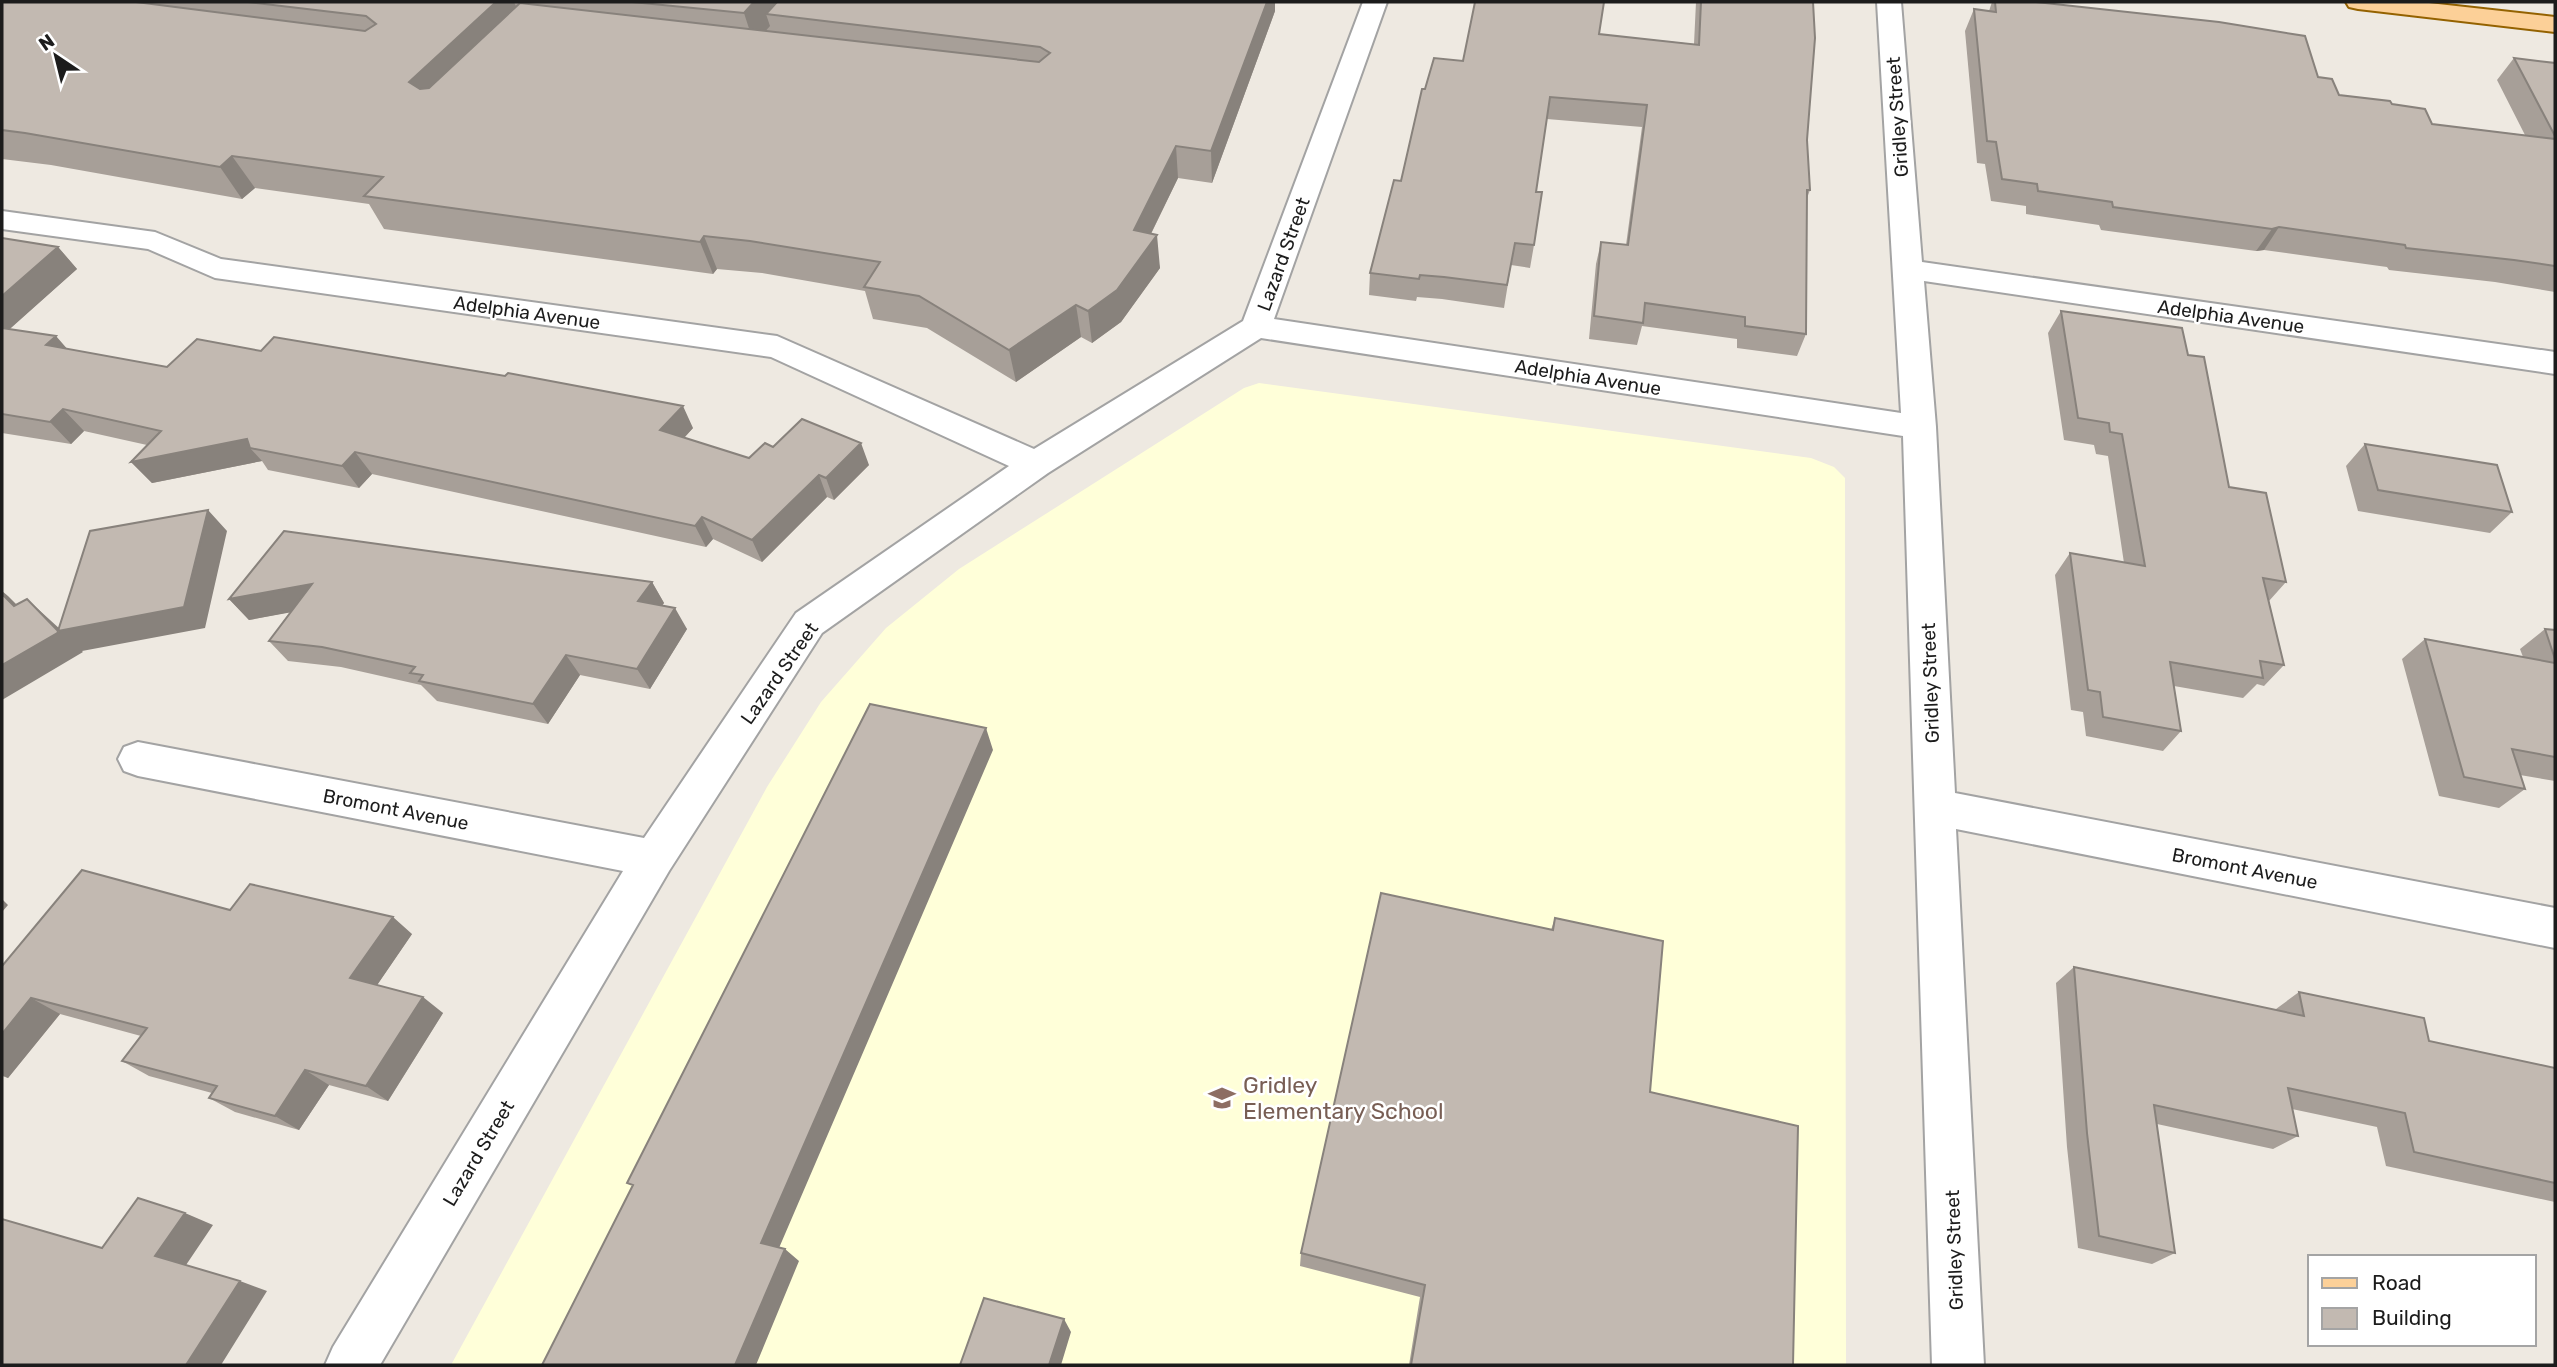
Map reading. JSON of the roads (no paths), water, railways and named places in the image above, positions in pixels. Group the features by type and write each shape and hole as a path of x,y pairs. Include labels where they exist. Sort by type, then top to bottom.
{"main road":[{"path":"2358,2 2555,25"}],"street":[{"name":"Lazard Street","path":"351,1365 654,858 809,623 1035,464 1256,327 1375,2"},
{"name":"Gridley Street","path":"1889,2 1919,427 1958,1365"},
{"name":"Adelphia Avenue","path":"2,220 155,242 215,268 777,347 1035,464"},
{"name":"Adelphia Avenue","path":"1908,269 2555,363"},
{"name":"Adelphia Avenue","path":"1256,327 1919,427"},
{"name":"Bromont Avenue","path":"138,759 654,858"},
{"name":"Bromont Avenue","path":"1935,807 2555,928"}],"place":[{"name":"Gridley Elementary School","path":"1222,1098"}]}
